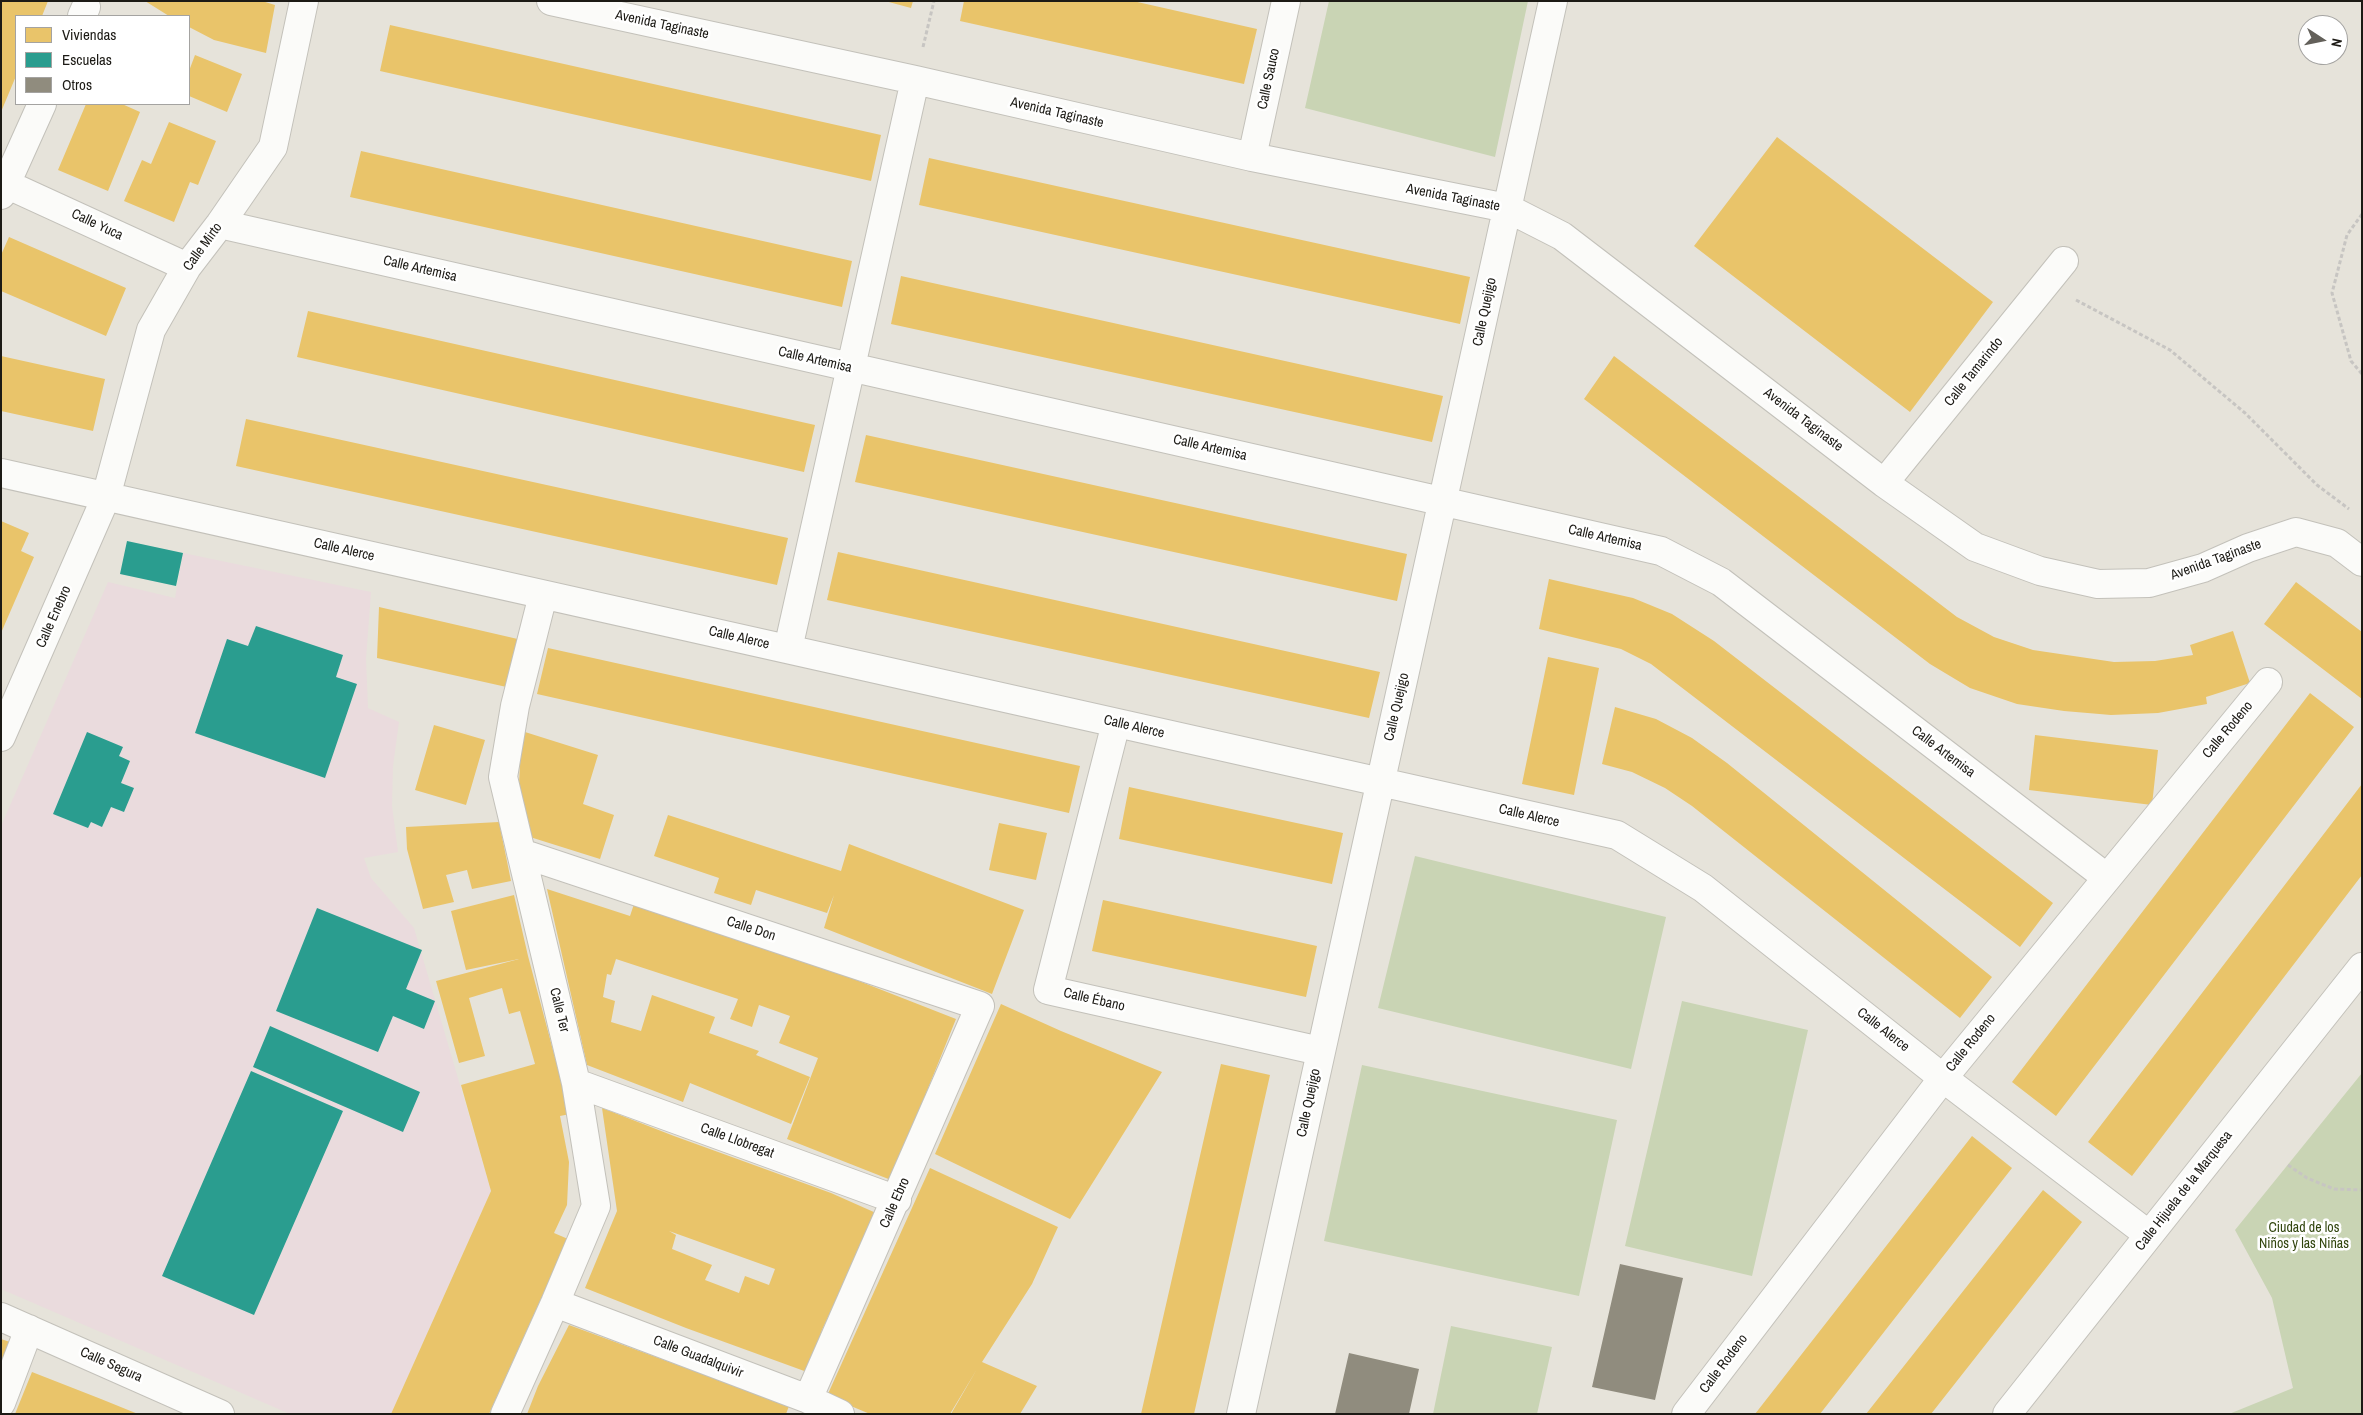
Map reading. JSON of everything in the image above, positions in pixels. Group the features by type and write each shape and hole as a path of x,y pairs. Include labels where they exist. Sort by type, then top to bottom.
{"street":[{"name":"Calle Mirto","path":"106,497 151,330 187,267 220,224 273,146 304,1"},
{"name":"Calle Sauco","path":"1252,157 1286,1"},
{"name":"Calle Quejigo","path":"1241,1414 1553,1"},
{"name":"Avenida Taginaste","path":"562,2 1252,157 1508,208 1562,236 1884,482 1975,548 2040,571 2098,584 2149,583 2203,568 2248,548 2296,532 2337,543 2362,562"},
{"path":"788,650 915,80"},
{"name":"Calle Yuca","path":"42,105 4,190 187,267"},
{"name":"Calle Artemisa","path":"220,224 1661,551 1721,582 2106,877"},
{"name":"Calle Tamarindo","path":"1884,482 2064,261"},
{"name":"Calle Alerce","path":"1,474 1617,836 1703,888 1943,1078 2149,1235"},
{"name":"Calle Enebro","path":"1,737 106,497"},
{"name":"Calle Ter","path":"505,1414 596,1206 576,1083 503,777 515,706 543,595"},
{"name":"Calle Rodeno","path":"1686,1414 1943,1078 2106,877 2268,682"},
{"name":"Calle Ébano","path":"1116,723 1048,990 1320,1051"},
{"name":"Calle Don","path":"521,853 980,1006"},
{"name":"Calle Hijuela de la Marquesa","path":"2007,1414 2362,967"},
{"name":"Calle Ebro","path":"808,1399 897,1200 980,1006"},
{"name":"Calle Llobregat","path":"576,1083 897,1200"},
{"name":"Calle Guadalquivir","path":"555,1303 808,1399 840,1414"},
{"name":"Calle Segura","path":"1,1317 220,1414"},
{"path":"1,1403 29,1329"}],"path":[{"path":"915,80 934,1"},
{"path":"2362,214 2347,235 2332,293 2351,361 2362,374"},
{"path":"2046,284 2170,350 2246,413 2316,485 2354,512"},
{"path":"2288,1165 2307,1178 2334,1189 2362,1190"}],"shaded area":[{"path":"183,553 371,592 366,659 368,708 399,722 393,766 392,806 398,852 364,858 371,878 414,928 491,1191 391,1414 290,1414 1,1289 1,826 108,582 175,598"}],"green space":[{"path":"1329,1 1528,1 1495,157 1305,108"},
{"path":"1415,856 1666,917 1631,1069 1378,1008"},
{"path":"1682,1001 1808,1030 1752,1276 1625,1246"},
{"path":"1362,1065 1617,1120 1579,1296 1324,1241"},
{"name":"Ciudad de los Niños y las Niñas","path":"2362,1073 2362,1414 2229,1414 2293,1388 2272,1298 2235,1230"},
{"path":"1451,1326 1552,1347 1537,1414 1433,1414"}],"building: Viviendas":[{"path":"1,1 48,1 42,15 15,15 15,78 1,112"},
{"path":"145,1 262,1 275,5 266,53 214,40 190,28 190,15 167,15"},
{"path":"885,1 913,1 911,8"},
{"path":"964,1 1133,1 1257,29 1244,84 960,21"},
{"path":"390,25 881,135 871,181 380,71"},
{"path":"195,55 242,74 227,112 190,96 190,68"},
{"path":"86,105 124,105 140,112 108,191 58,170"},
{"path":"169,122 216,141 198,185 190,182 174,222 124,201 142,160 151,164"},
{"path":"1777,137 1993,302 1910,412 1694,246"},
{"path":"361,151 852,261 842,307 350,197"},
{"path":"929,158 1470,277 1460,324 919,205"},
{"path":"9,237 126,288 106,336 1,291 1,255"},
{"path":"901,276 1443,396 1432,442 891,324"},
{"path":"308,311 815,425 804,472 297,357"},
{"path":"1,356 105,379 93,431 1,411"},
{"path":"1614,356 1957,617 1994,637 2033,650 2114,662 2155,661 2193,655 2190,645 2233,631 2250,683 2206,697 2207,704 2158,713 2111,715 2017,704 1970,688 1930,664 1584,399"},
{"path":"246,419 788,538 777,585 236,466"},
{"path":"866,435 1407,554 1397,601 855,482"},
{"path":"1,521 29,533 21,551 34,557 1,633"},
{"path":"838,552 1380,672 1369,718 827,600"},
{"path":"1549,579 1633,598 1672,614 1714,641 2053,903 2020,947 1651,664 1621,649 1539,629"},
{"path":"2296,582 2362,632 2362,699 2264,624"},
{"path":"379,607 522,640 511,688 377,658"},
{"path":"548,648 1080,766 1069,813 537,694"},
{"path":"1548,657 1599,668 1574,795 1522,784"},
{"path":"2310,693 2354,727 2056,1116 2012,1082"},
{"path":"1615,707 1656,719 1692,738 1727,763 1992,977 1960,1018 1692,806 1665,788 1632,772 1602,764"},
{"path":"434,725 485,740 466,805 415,790"},
{"path":"525,732 598,755 583,804 614,815 600,859 530,837 524,821 519,784 521,744"},
{"path":"2035,735 2158,750 2152,805 2029,790"},
{"path":"2362,784 2362,875 2132,1176 2088,1142"},
{"path":"1129,787 1343,833 1332,884 1119,839"},
{"path":"668,815 841,871 849,844 1024,910 992,994 824,928 834,895 827,913 756,890 751,905 714,893 719,878 654,856"},
{"path":"499,822 511,881 472,889 467,870 446,875 454,902 423,909 407,849 406,827"},
{"path":"999,823 1047,833 1036,880 989,870"},
{"path":"547,889 630,916 634,904 841,974 956,1019 891,1180 787,1139 818,1058 779,1043 790,1016 759,1005 752,1027 730,1019 738,999 616,959 611,975 607,974 603,997 615,1001 611,1022 641,1031 652,995 715,1017 709,1033 759,1051 756,1055 810,1077 791,1124 690,1083 683,1102 587,1065"},
{"path":"514,895 528,956 570,1114 560,1116 569,1162 567,1205 554,1233 568,1239 489,1414 391,1414 491,1191 461,1085 535,1064 520,1011 509,1014 502,988 469,998 485,1056 459,1063 436,981 519,959 466,970 451,911"},
{"path":"1103,900 1317,946 1306,997 1092,951"},
{"path":"1001,1004 1061,1031 1162,1072 1070,1219 935,1154"},
{"path":"1221,1064 1270,1075 1194,1414 1141,1414"},
{"path":"602,1108 831,1193 876,1213 822,1330 807,1372 686,1328 585,1288 617,1211","holes":["669,1231 775,1269 769,1285 745,1276 739,1293 705,1280 712,1265 672,1249 676,1235"]},
{"path":"1972,1136 2012,1168 1820,1414 1755,1414"},
{"path":"930,1168 1058,1227 1032,1284 982,1362 1037,1386 1020,1414 951,1414 977,1369 950,1414 870,1414 827,1396"},
{"path":"2043,1190 2082,1222 1931,1414 1866,1414"},
{"path":"569,1325 789,1406 786,1414 527,1414 538,1386"},
{"path":"1,1339 10,1342 1,1366"},
{"path":"32,1372 101,1399 138,1414 15,1414"}],"building: Escuelas":[{"path":"127,541 183,553 176,586 120,574"},
{"path":"256,626 343,655 336,677 357,684 325,778 195,733 227,639 248,646"},
{"path":"87,732 123,747 119,756 130,761 121,783 134,788 124,812 111,807 102,827 91,822 88,828 53,814"},
{"path":"317,908 422,950 406,989 435,1001 424,1029 393,1016 378,1052 276,1011"},
{"path":"270,1026 420,1092 403,1132 253,1067"},
{"path":"251,1071 343,1111 254,1315 162,1276"}],"building: Otros":[{"path":"1620,1264 1683,1278 1655,1400 1592,1387"},
{"path":"1349,1353 1419,1369 1409,1414 1335,1414"}]}
